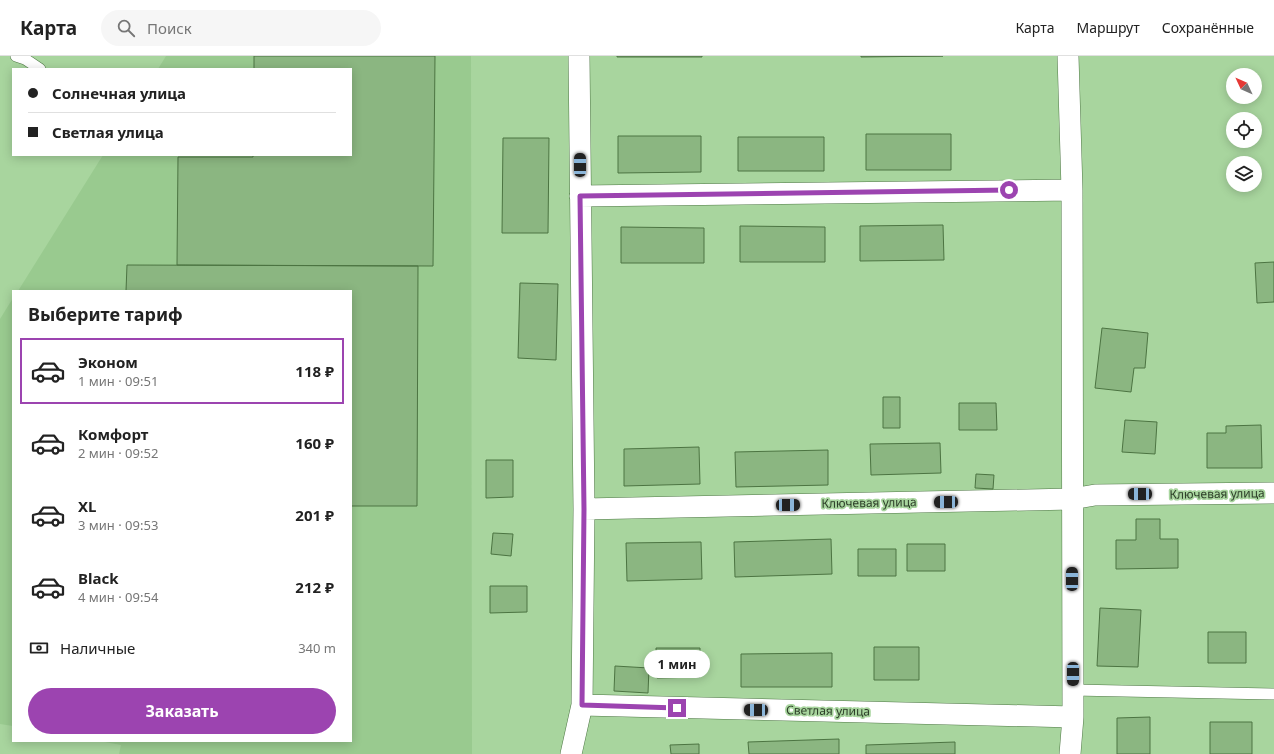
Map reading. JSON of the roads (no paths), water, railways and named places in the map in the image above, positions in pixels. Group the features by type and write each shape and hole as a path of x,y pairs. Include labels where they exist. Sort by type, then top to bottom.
{"street":[{"path":"571,754 582,705 584,509 579,56"},
{"path":"1068,56 1072,190 1073,717 1070,754"},
{"path":"580,196 1072,190"},
{"name":"Ключевая улица","path":"584,509 1072,499 1095,495 1274,493"},
{"name":"Светлая улица","path":"582,705 1073,717"}],"lane":[{"path":"16,56 38,68"},
{"path":"1073,690 1274,694"}]}
